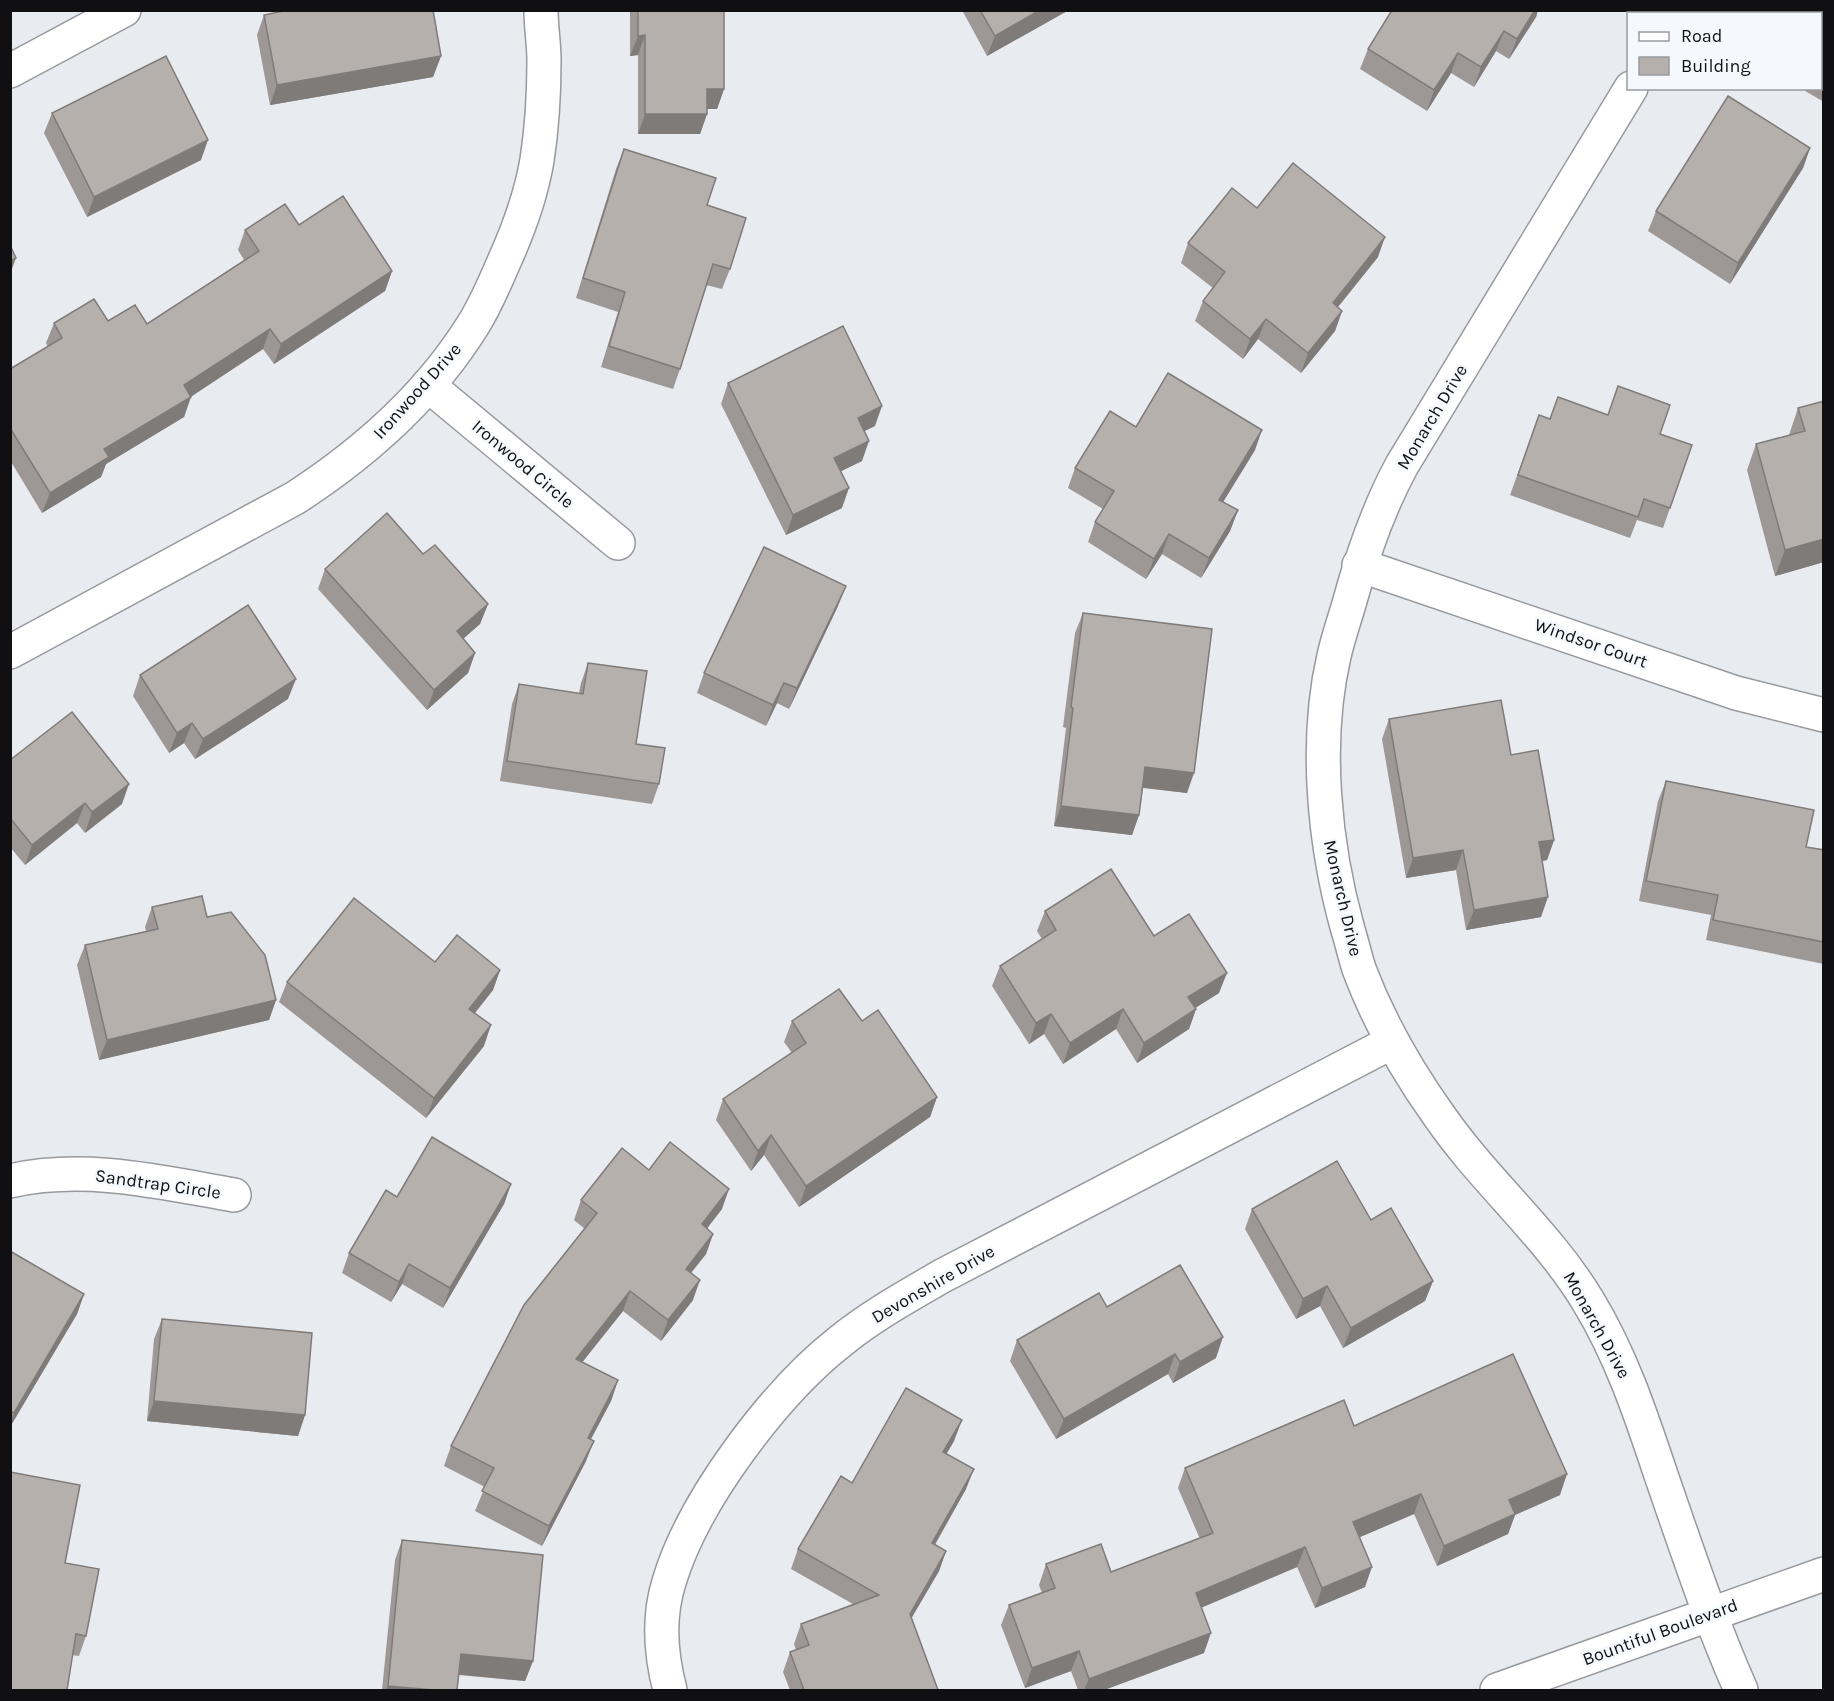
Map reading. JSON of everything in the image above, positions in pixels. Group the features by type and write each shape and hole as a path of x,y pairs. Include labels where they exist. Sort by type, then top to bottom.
{"street":[{"path":"10,71 124,10"},
{"name":"Ironwood Drive","path":"10,652 313,486 365,449 428,385 474,325 508,253 525,208 537,161 542,111 544,60 541,10"},
{"name":"Monarch Drive","path":"1630,90 1402,465 1380,509 1359,565 1334,657 1325,719 1324,790 1330,852 1343,910 1359,968 1392,1042 1440,1118 1484,1173 1560,1259 1588,1301 1612,1344 1632,1390 1710,1615 1741,1690"},
{"name":"Ironwood Circle","path":"428,385 618,543"},
{"name":"Windsor Court","path":"1359,565 1736,693 1824,715"},
{"name":"Devonshire Drive","path":"670,1690 663,1666 662,1623 668,1584 698,1513 759,1425 797,1381 841,1340 891,1305 942,1276 1392,1042"},
{"name":"Sandtrap Circle","path":"10,1180 60,1174 100,1174 141,1178 234,1195"},
{"name":"Bountiful Boulevard","path":"1497,1690 1824,1574"}],"building":[{"path":"288,10 433,10 441,56 277,85 264,15"},
{"path":"638,10 724,10 724,89 707,89 707,114 645,114 645,35 638,36"},
{"path":"980,10 1040,10 995,36"},
{"path":"1392,10 1535,10 1517,39 1504,31 1481,67 1458,53 1434,90 1368,49"},
{"path":"1799,10 1824,10 1824,78 1822,77 1822,12 1798,12"},
{"path":"166,56 208,140 94,197 52,113"},
{"path":"1728,96 1810,148 1738,263 1656,211"},
{"path":"624,149 716,178 707,205 746,218 730,269 713,264 680,369 609,346 625,292 583,278"},
{"path":"1293,163 1385,237 1333,303 1342,311 1308,353 1266,319 1250,339 1203,301 1225,272 1188,243 1232,188 1257,208"},
{"path":"343,196 392,271 281,344 270,329 184,385 191,397 104,449 109,457 50,493 10,428 10,369 62,338 54,323 94,299 108,321 135,305 147,324 259,251 245,230 285,204 299,225"},
{"path":"10,245 16,258 10,261"},
{"path":"843,326 882,406 858,418 869,441 834,458 849,488 793,515 728,383"},
{"path":"1168,373 1262,430 1219,500 1238,510 1209,558 1169,534 1154,559 1095,522 1114,491 1075,468 1110,411 1136,427"},
{"path":"1618,386 1670,405 1660,434 1692,445 1670,508 1644,499 1638,517 1518,475 1539,415 1550,419 1558,397 1608,415"},
{"path":"1824,401 1824,539 1785,550 1756,444 1805,431 1798,408"},
{"path":"387,513 423,554 435,545 488,604 457,631 475,653 434,690 325,569"},
{"path":"764,547 846,586 797,688 784,683 773,705 704,673"},
{"path":"248,605 296,679 203,739 192,723 177,733 140,675"},
{"path":"1083,613 1212,629 1194,773 1145,767 1139,815 1061,806"},
{"path":"588,663 647,671 636,744 665,748 659,784 507,761 519,684 583,694"},
{"path":"1501,700 1511,755 1538,750 1554,840 1539,842 1548,897 1474,910 1463,850 1413,858 1389,719"},
{"path":"72,712 129,784 92,812 85,803 32,845 10,818 10,760"},
{"path":"1666,781 1814,810 1806,847 1824,850 1824,942 1713,920 1718,895 1646,881"},
{"path":"1111,869 1154,936 1189,914 1227,973 1188,997 1196,1009 1144,1043 1123,1009 1070,1043 1051,1014 1036,1023 1000,966 1056,930 1045,911"},
{"path":"202,896 207,917 231,912 265,955 276,1000 107,1040 85,945 158,929 152,907"},
{"path":"354,898 435,962 457,935 500,970 469,1009 491,1025 434,1098 287,982"},
{"path":"839,989 862,1021 878,1010 937,1097 806,1186 771,1135 758,1151 723,1099 806,1043 792,1021"},
{"path":"432,1137 511,1184 450,1288 409,1264 399,1282 349,1253 386,1190 397,1197"},
{"path":"670,1142 729,1189 702,1224 713,1234 686,1269 700,1280 668,1320 630,1291 576,1359 618,1380 588,1438 594,1441 549,1526 482,1491 494,1468 451,1446 524,1305 597,1213 581,1200 622,1148 649,1170"},
{"path":"1337,1161 1371,1220 1391,1208 1433,1281 1351,1328 1327,1286 1303,1299 1252,1209"},
{"path":"10,1251 84,1294 14,1413 10,1411"},
{"path":"1180,1265 1223,1337 1180,1362 1175,1354 1064,1419 1017,1340 1099,1293 1107,1307"},
{"path":"162,1319 312,1333 305,1415 154,1401"},
{"path":"1513,1354 1567,1474 1509,1500 1515,1514 1444,1546 1421,1494 1353,1522 1372,1567 1322,1588 1305,1547 1196,1593 1211,1633 1089,1679 1079,1651 1032,1668 1009,1605 1055,1588 1046,1564 1101,1544 1111,1572 1213,1533 1185,1468 1344,1400 1354,1426"},
{"path":"906,1388 962,1420 943,1452 974,1469 932,1543 946,1551 910,1614 938,1690 804,1690 790,1652 809,1645 801,1624 879,1595 798,1549 841,1476 852,1483"},
{"path":"10,1472 80,1485 65,1563 99,1569 86,1636 76,1634 67,1690 10,1690"},
{"path":"402,1540 543,1555 533,1661 461,1654 457,1690 388,1686"}]}
